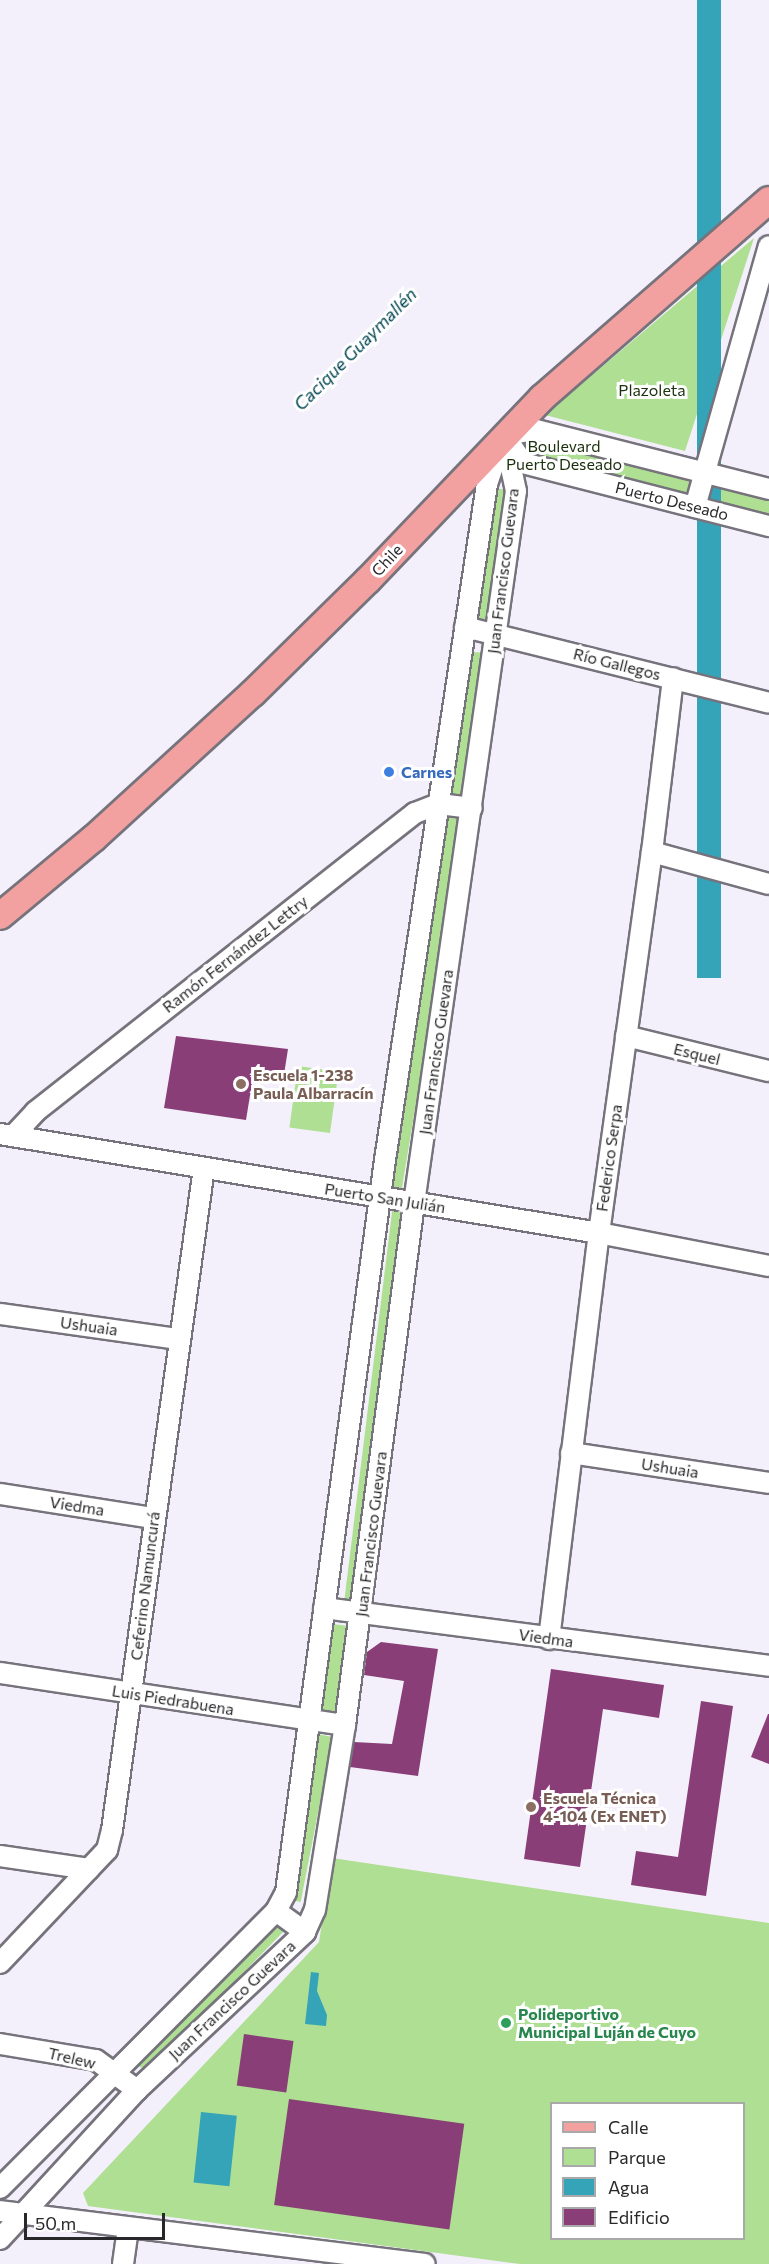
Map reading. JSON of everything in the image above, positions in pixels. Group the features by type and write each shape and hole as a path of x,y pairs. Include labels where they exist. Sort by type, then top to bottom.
{"main road":[{"name":"Chile","path":"0,916 93,838 253,693 368,580 504,435 542,398 769,200"}],"street":[{"path":"695,507 769,246"},
{"path":"504,435 536,430 769,489"},
{"name":"Puerto Deseado","path":"504,435 523,463 769,526"},
{"name":"Juan Francisco Guevara","path":"0,2188 276,1911 286,1893 381,1197 465,627 487,484 504,435"},
{"name":"Juan Francisco Guevara","path":"0,2239 26,2214 137,2090 305,1932 315,1910 345,1725 414,1203 516,491 504,435"},
{"name":"Río Gallegos","path":"465,627 769,704"},
{"name":"Federico Serpa","path":"549,1639 598,1233 652,852 673,678"},
{"path":"439,804 472,808"},
{"name":"Ramón Fernández Lettry","path":"6,1135 415,813 439,804"},
{"path":"652,852 769,884"},
{"name":"Esquel","path":"626,1036 769,1071"},
{"name":"Puerto San Julián","path":"6,1135 598,1233 769,1266"},
{"name":"Ceferino Namuncurá","path":"0,1963 107,1850 132,1693 153,1518 204,1168"},
{"name":"Ushuaia","path":"0,1314 178,1339"},
{"name":"Ushuaia","path":"571,1454 769,1484"},
{"name":"Viedma","path":"0,1494 153,1518"},
{"name":"Viedma","path":"324,1608 769,1666"},
{"name":"Luis Piedrabuena","path":"0,1673 345,1725"},
{"path":"0,1856 89,1869"},
{"path":"276,1911 305,1932"},
{"name":"Trelew","path":"0,2044 96,2060 137,2090"},
{"path":"0,2211 128,2227 298,2256 425,2264"},
{"path":"123,2264 128,2227"}],"green space":[{"name":"Plazoleta","path":"754,238 685,451 545,415"},
{"name":"Boulevard Puerto Deseado","path":"536,430 769,489 769,526 523,463 504,435"},
{"path":"492,488 509,490 492,631 475,629"},
{"path":"463,651 488,653 475,805 450,802"},
{"path":"439,816 463,817 401,1194 383,1194"},
{"path":"298,1066 339,1072 330,1133 289,1127"},
{"path":"393,1204 409,1206 360,1606 344,1604"},
{"path":"332,1624 348,1626 337,1714 321,1712"},
{"path":"317,1734 333,1737 301,1902 285,1899"},
{"name":"Polideportivo Municipal Luján de Cuyo","path":"332,1858 769,1923 769,2264 520,2264 88,2206 83,2193 319,1942"},
{"path":"272,1922 285,1930 149,2069 130,2065"}],"water":[{"path":"697,0 721,0 721,978 697,978"},
{"path":"311,1972 319,1973 317,1991 327,2015 326,2026 305,2024"},
{"path":"201,2112 237,2116 229,2186 194,2183"}],"building":[{"path":"176,1036 288,1049 283,1081 253,1077 246,1120 164,1108"},
{"path":"381,1642 438,1649 418,1776 350,1767 354,1742 392,1744 404,1681 364,1675 367,1652"},
{"path":"551,1669 664,1685 659,1718 603,1709 580,1867 524,1859"},
{"path":"701,1701 733,1706 706,1896 631,1885 636,1851 678,1857"},
{"path":"769,1714 769,1764 751,1757"},
{"path":"244,2034 294,2041 286,2092 237,2085"},
{"path":"289,2099 464,2124 449,2230 274,2205"}],"place":[{"name":"Carnes","path":"389,772"},
{"name":"Escuela 1-238 Paula Albarracín","path":"241,1084"},
{"name":"Escuela Técnica 4-104 (Ex ENET)","path":"531,1807"},
{"name":"Polideportivo Municipal Luján de Cuyo","path":"506,2023"}],"water label":[{"name":"Cacique Guaymallén","path":"355,349"}]}
